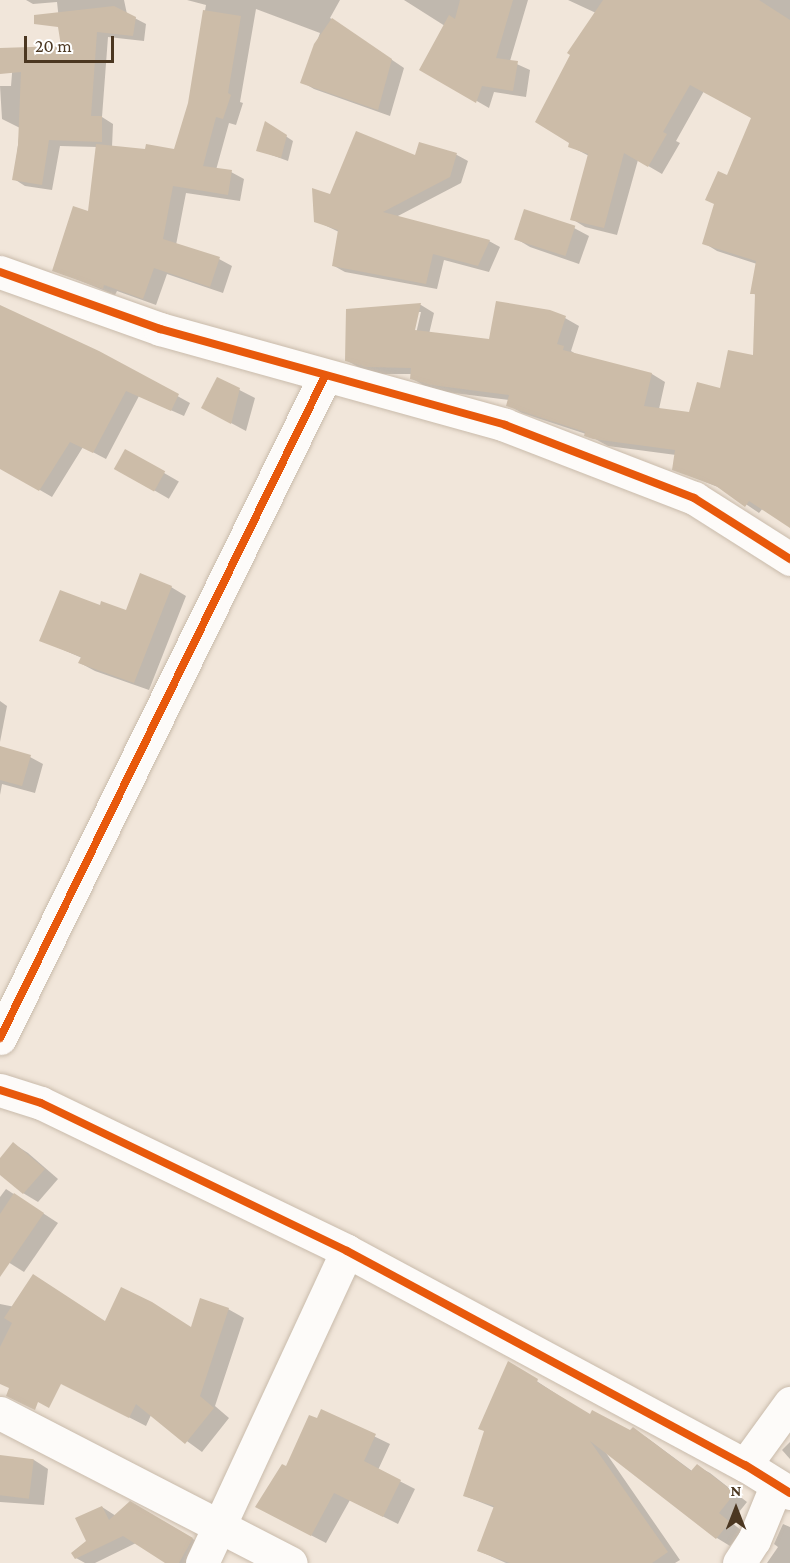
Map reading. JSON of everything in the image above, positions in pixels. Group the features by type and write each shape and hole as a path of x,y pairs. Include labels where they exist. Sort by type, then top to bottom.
{"street":[{"path":"0,272 160,329 505,425 694,498 790,559"},
{"path":"0,1038 13,983 324,376"},
{"path":"0,1090 41,1103 347,1251 745,1465 783,1490 739,1563"},
{"path":"202,1563 347,1251"},
{"path":"745,1465 790,1403"},
{"path":"0,1413 182,1509 291,1563"}],"building":[{"path":"460,0 513,0 496,58 518,61 513,91 482,86 476,103 419,70 449,15 455,19"},
{"path":"603,0 759,0 790,20 790,528 749,501 745,507 716,486 672,470 675,450 593,439 584,436 585,432 506,406 509,395 431,385 410,379 411,368 366,367 345,361 346,309 421,303 415,330 489,339 496,301 550,310 566,316 557,344 564,346 563,350 652,373 644,406 689,412 697,382 720,388 728,350 753,355 755,294 750,294 756,261 702,244 714,204 705,200 718,171 727,175 751,118 690,85 663,132 667,134 648,167 624,153 604,228 570,220 588,154 568,147 569,143 535,122 570,55 567,53"},
{"path":"114,6 136,17 133,36 97,32 91,116 102,116 102,142 49,140 42,185 12,180 18,145 21,72 0,74 0,48 61,46 58,27 34,24 34,15"},
{"path":"203,10 241,16 228,93 231,95 223,119 216,117 203,166 232,170 228,195 173,186 163,239 220,257 210,287 154,268 143,299 104,285 103,289 52,271 73,206 88,211 96,144 145,149 146,144 174,149 188,103"},
{"path":"332,18 392,59 378,110 300,83 314,44"},
{"path":"265,121 287,135 281,158 256,151"},
{"path":"356,131 415,155 419,142 457,153 450,177 383,212 490,240 478,266 433,254 426,284 332,266 338,230 314,222 312,188 330,194"},
{"path":"524,209 575,226 565,256 514,239"},
{"path":"0,305 99,351 179,394 171,411 126,391 93,453 70,442 39,491 0,469"},
{"path":"217,377 240,388 231,424 201,408"},
{"path":"125,449 165,471 154,491 114,469"},
{"path":"140,573 172,586 134,683 78,663 81,657 39,641 60,590 100,605 101,601 126,610"},
{"path":"0,746 31,755 22,786 0,780"},
{"path":"13,1142 45,1169 23,1194 0,1175 0,1158"},
{"path":"14,1193 44,1213 0,1277 0,1214"},
{"path":"33,1274 105,1321 121,1287 152,1302 191,1327 200,1298 229,1308 200,1396 214,1408 185,1444 136,1404 129,1418 61,1384 49,1408 38,1402 35,1410 6,1396 9,1388 0,1384 0,1347 12,1323 4,1318"},
{"path":"508,1361 538,1379 537,1382 590,1414 592,1410 630,1430 633,1427 691,1471 697,1464 735,1493 719,1513 730,1522 716,1539 590,1441 668,1552 652,1563 510,1563 477,1551 494,1506 463,1496 484,1431 478,1429"},
{"path":"321,1409 376,1434 364,1461 401,1480 383,1517 334,1493 311,1536 255,1507 282,1464 286,1466 309,1415 317,1418"},
{"path":"0,1455 34,1459 29,1499 0,1495"},
{"path":"130,1501 193,1538 179,1563 165,1563 123,1536 75,1559 71,1553 86,1541 75,1518 102,1506 109,1520"}],"cycle path":[{"path":"0,272 160,329 505,425 694,498 790,559"},
{"path":"0,1038 325,376"},
{"path":"0,1090 41,1103 347,1251 745,1465 790,1493"}]}
